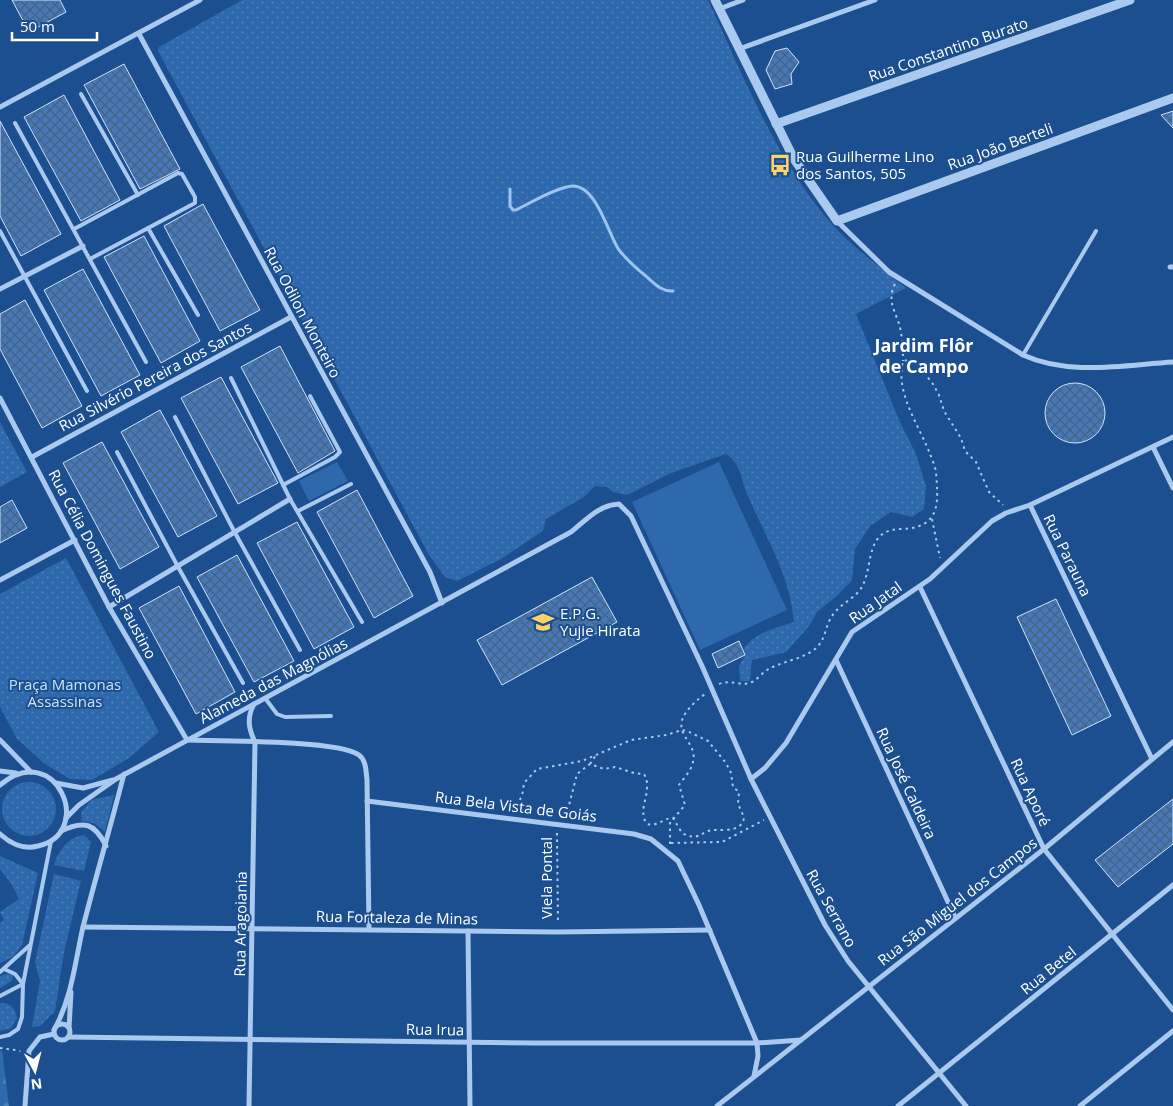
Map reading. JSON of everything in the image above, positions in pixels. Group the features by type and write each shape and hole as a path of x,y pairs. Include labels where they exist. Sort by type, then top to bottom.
{"street":[{"path":"0,107 200,0"},
{"path":"715,0 794,159 837,221 890,272 1023,355 1042,364 1067,368 1173,362"},
{"path":"719,9 743,0"},
{"path":"738,49 875,0"},
{"name":"Rua Constantino Burato","path":"776,124 1130,0"},
{"name":"Rua Odilon Monteiro","path":"139,34 430,572 442,603"},
{"name":"Rua João Berteli","path":"837,221 1173,98"},
{"path":"0,290 83,246"},
{"name":"Rua Silvério Pereira dos Santos","path":"32,457 291,317"},
{"name":"Rua Célia Domingues Faustino","path":"0,398 109,607 187,740"},
{"name":"Rua Parauna","path":"1152,759 1030,506 1173,438"},
{"path":"1153,447 1173,488"},
{"path":"109,607 290,499"},
{"name":"Alameda das Magnólias","path":"116,779 571,532 599,508 620,504 632,516 712,688"},
{"name":"Rua Jatal","path":"751,780 765,768 786,743 852,632 920,587 977,533 1006,513 1030,506"},
{"path":"0,580 74,540"},
{"name":"Rua Aporé","path":"920,587 1044,849 1173,1010"},
{"name":"Rua José Caldeira","path":"836,660 955,918"},
{"name":"Rua Serrano","path":"712,688 751,780 825,925 848,961 868,987 966,1106"},
{"name":"Rua Aragoiania","path":"249,1106 255,742 249,724 249,713 255,703"},
{"path":"0,740 31,772"},
{"path":"187,740 330,746 353,751 361,756 366,766 369,929"},
{"name":"Rua São Miguel dos Campos","path":"717,1106 1044,849 1173,742"},
{"path":"0,771 31,772 44,775 56,782 82,788 116,779"},
{"path":"0,785 17,773"},
{"path":"54,1032 63,1014 72,984 83,927 124,774"},
{"path":"60,832 66,818 79,805 116,779"},
{"path":"56,782 65,799 66,818"},
{"name":"Rua Bela Vista de Goiás","path":"367,801 565,824 634,834 651,839 678,861 710,930 757,1043"},
{"path":"0,839 29,848 51,841 60,832 71,826 90,826 96,829 106,846"},
{"path":"0,834 7,841"},
{"name":"Rua Betel","path":"898,1106 1173,885"},
{"name":"Rua Fortaleza de Minas","path":"83,927 558,932 710,930"},
{"path":"468,931 470,1106"},
{"path":"54,1032 61,1040 68,1037 72,984"},
{"path":"25,1106 29,1051 33,1043 40,1037 54,1032 58,1025 63,1024 69,1029"},
{"path":"1080,1106 1173,1031"},
{"name":"Rua Irua","path":"68,1037 470,1042 757,1043 800,1040"},
{"path":"754,1077 758,1056 757,1043"}],"lane":[{"path":"81,94 138,195"},
{"path":"15,123 146,362"},
{"path":"74,229 180,173 196,197 195,203 90,259"},
{"path":"148,228 198,315"},
{"path":"0,231 87,391"},
{"path":"1023,355 1031,338 1096,231"},
{"path":"231,378 290,499 362,622"},
{"path":"283,485 335,457 340,452 310,396"},
{"path":"175,417 234,531 300,650"},
{"path":"117,452 177,566 243,683"},
{"path":"298,512 351,484"},
{"path":"265,698 277,714 285,717 331,716"},
{"path":"0,1037 15,1032 20,1024 23,984 51,841"},
{"path":"2,970 30,945"},
{"path":"2,970 15,974 23,984"},
{"path":"0,996 23,984"}],"path":[{"path":"899,278 891,291 890,302 901,331 903,361 900,374 906,400 936,470 937,506 932,519 943,567"},
{"path":"903,361 913,359 933,384 944,411 961,438 965,451 976,462 989,492 1000,500 1006,513"},
{"path":"671,854 669,830 673,818 685,808 685,802 679,785 693,765 693,750 682,730 681,721 686,712 712,688 730,681 741,684 752,682 766,670 788,663 816,648 826,635 832,616 858,592 866,579 874,545 880,536 894,528 918,526 932,519"},
{"path":"510,818 522,796 524,784 537,769 582,761 631,740 666,735 682,730 708,740 726,763 731,773 733,786 738,792 738,804 743,812 744,820 735,828 726,832 715,830 696,838 682,833 673,818"},
{"path":"565,824 577,774 590,764 597,754"},
{"path":"590,764 604,769 615,767 634,774 644,774 648,784 643,818 647,824 657,824 665,818 673,818"},
{"path":"670,843 722,842 770,817"},
{"name":"Viela Pontal","path":"557,823 558,932"},
{"path":"0,1048 29,1051"}],"green space":[{"path":"242,0 708,0 770,132 799,182 826,217 858,250 906,288 856,314 899,420 916,454 926,486 924,509 912,517 891,512 870,526 855,549 852,580 838,595 817,612 810,625 786,652 752,660 750,681 740,681 739,666 745,655 743,650 747,644 759,635 794,622 788,588 776,557 745,490 738,468 726,454 671,473 627,495 613,492 607,487 595,486 584,497 546,519 543,531 501,559 457,581 445,577 429,555 158,51 159,47"},
{"path":"0,422 27,472 0,487"},
{"path":"337,462 348,481 309,501 299,481"},
{"path":"719,462 787,610 700,650 632,502"},
{"name":"Praça Mamonas Assassinas","path":"66,558 159,732 129,758 92,780 70,779 45,764 17,739 0,707 0,594"},
{"path":"29,782 39,784 48,790 54,799 56,809 54,819 48,828 39,834 29,836 19,834 10,828 4,819 2,809 4,799 10,790 19,784"},
{"path":"114,795 105,832 94,823 82,821 81,813 91,800"},
{"path":"84,835 91,842 84,871 54,865 64,846 78,836"},
{"path":"0,856 38,873 22,945 13,957 0,963 0,923 4,920 0,912 19,899 12,885 0,869"},
{"path":"54,874 81,881 64,952 55,1011 40,1026 32,1027 40,981 35,962"},
{"path":"13,975 12,981 0,988 0,976"},
{"path":"0,1003 12,1007 17,1018 11,1028 0,1031"},
{"path":"2,1050 9,1106 0,1106 0,1051"}],"building":[{"path":"12,0 60,0 66,12 29,32"},
{"path":"787,48 799,62 791,74 792,84 775,89 766,70 775,51"},
{"path":"124,64 180,169 140,189 84,85"},
{"path":"64,95 120,200 81,221 24,117"},
{"path":"1173,111 1173,128 1161,115"},
{"path":"0,121 61,234 21,256 0,216"},
{"path":"203,204 260,310 220,331 164,226"},
{"path":"144,236 200,341 161,363 104,257"},
{"path":"83,269 140,375 101,396 44,290"},
{"path":"25,300 82,406 42,428 0,349 0,314"},
{"path":"280,346 335,451 298,473 241,367"},
{"path":"221,377 278,483 238,504 181,398"},
{"path":"1069,383 1081,383 1092,388 1100,396 1105,407 1103,425 1092,438 1081,443 1069,443 1058,438 1050,430 1045,419 1045,407 1050,396 1058,388"},
{"path":"160,410 217,516 178,537 121,432"},
{"path":"102,442 159,547 120,569 63,463"},
{"path":"357,490 413,596 374,618 317,512"},
{"path":"12,500 27,528 0,543 0,507"},
{"path":"297,522 354,627 314,649 257,543"},
{"path":"237,555 294,661 254,682 197,577"},
{"path":"592,577 617,622 502,685 477,640"},
{"path":"179,586 235,692 196,714 139,608"},
{"path":"1056,599 1111,716 1072,735 1017,617"},
{"path":"739,641 745,655 718,668 712,654"},
{"path":"1173,799 1173,844 1118,887 1095,860"}],"waterway":[{"path":"510,189 510,206 513,210 516,210 560,189 573,186 581,188 595,202 622,254 659,287 673,291"}],"place":[{"name":"Rua Guilherme Lino dos Santos, 505","path":"780,165"},
{"name":"E.P.G. Yujie Hirata","path":"543,622"}],"district":[{"name":"Jardim Flôr de Campo","path":"924,355"}]}
